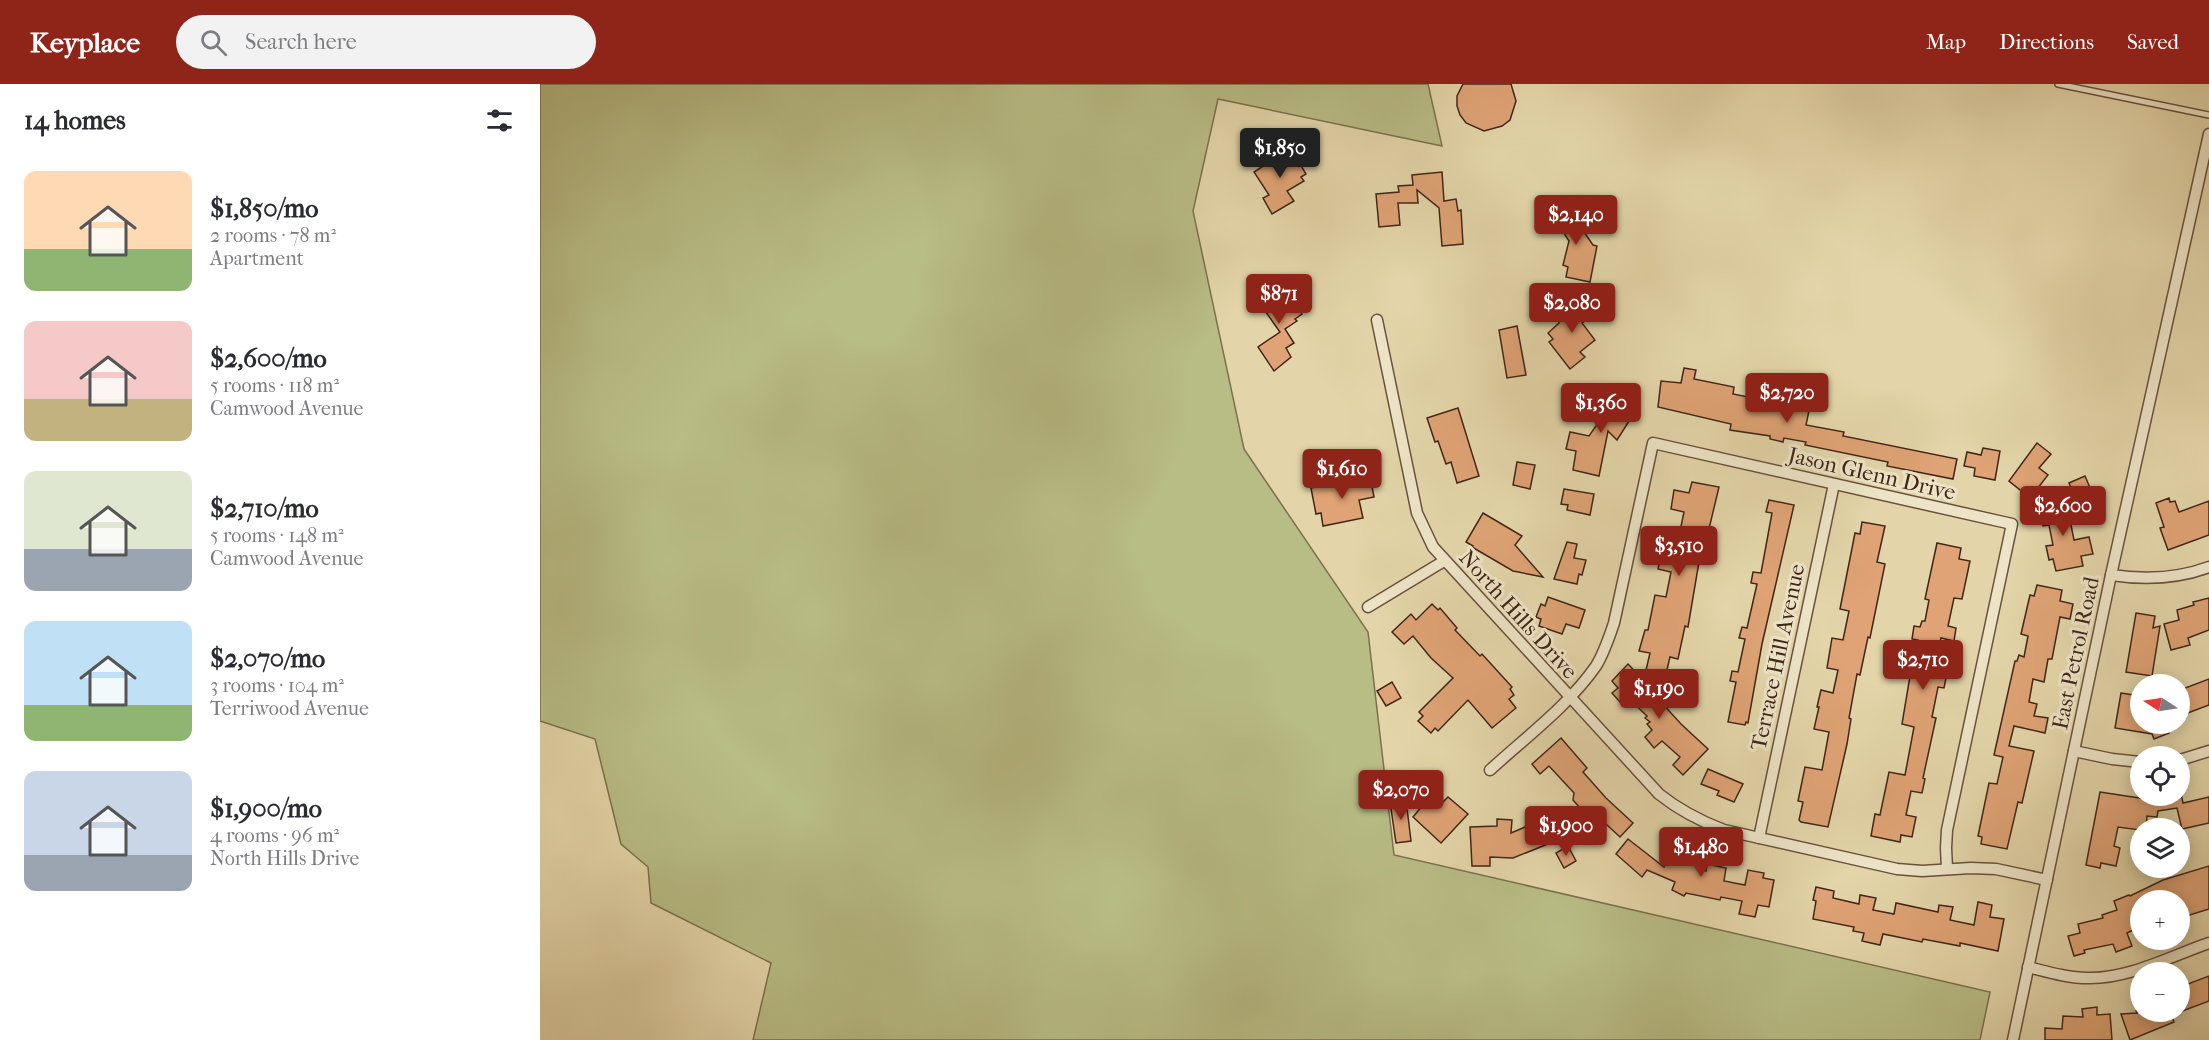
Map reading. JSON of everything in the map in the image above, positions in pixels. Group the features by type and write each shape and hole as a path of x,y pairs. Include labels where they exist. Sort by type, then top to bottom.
{"street":[{"name":"East Petrol Road","path":"2013,1040 2111,575 2209,134"},
{"name":"North Hills Drive","path":"1377,320 1417,513 1429,538 1444,561 1569,698 1643,779 1672,804 1701,821 1724,830 1897,869 1922,871 1971,868 1996,870 2047,880"},
{"name":"Jason Glenn Drive","path":"1569,698 1597,664 1614,623 1653,443 2012,524 1947,830 1947,869"},
{"name":"Terrace Hill Avenue","path":"1759,838 1834,484"},
{"path":"1368,607 1444,561"},
{"path":"2111,575 2148,579 2172,577 2209,567"},
{"path":"1490,770 1569,698"},
{"path":"2074,751 2130,760"},
{"path":"2190,757 2209,751"},
{"path":"2028,968 2068,976 2106,977 2124,974 2209,943"}],"lane":[{"path":"2058,84 2209,115"}],"green space":[{"path":"540,84 1428,84 1442,146 1218,99 1193,211 1244,449 1368,632 1394,855 1990,992 1980,1040 753,1040 771,963 651,903 648,867 621,844 595,739 540,721"}],"building":[{"path":"1463,84 1511,84 1516,101 1510,120 1502,126 1484,131 1466,123 1457,106 1457,96"},
{"path":"1291,149 1306,174 1301,177 1304,181 1287,191 1294,201 1272,214 1263,198 1269,195 1254,172 1268,163 1265,159 1280,150 1283,154"},
{"path":"1442,172 1444,201 1456,199 1458,211 1461,210 1463,244 1442,246 1439,208 1417,190 1418,203 1398,203 1400,225 1379,227 1376,194 1399,192 1398,186 1413,185 1412,175"},
{"path":"1564,203 1593,245 1597,246 1590,282 1566,277 1568,267 1563,265 1569,241 1550,212"},
{"path":"1283,284 1302,314 1295,319 1297,321 1285,329 1294,343 1286,348 1291,357 1274,371 1258,347 1280,332 1258,301"},
{"path":"1580,298 1593,315 1582,323 1595,340 1580,352 1585,357 1570,369 1549,342 1553,339 1548,333 1559,323 1558,320 1562,317 1560,314"},
{"path":"1517,326 1526,375 1507,378 1499,330"},
{"path":"1684,368 1696,370 1694,379 1734,387 1733,394 1777,403 1779,395 1811,401 1806,425 1844,432 1843,436 1957,459 1953,479 1887,466 1888,462 1805,445 1806,442 1784,438 1783,442 1770,439 1770,436 1730,430 1731,424 1658,407 1661,381 1681,383"},
{"path":"1610,388 1623,398 1626,395 1637,403 1629,416 1631,418 1617,440 1608,431 1599,476 1573,470 1576,451 1566,449 1570,432 1589,436 1610,406 1602,400"},
{"path":"1458,408 1479,476 1457,483 1451,462 1446,464 1427,418"},
{"path":"2037,443 2051,454 2039,468 2048,475 2030,498 2009,481"},
{"path":"1983,448 2000,451 1995,480 1974,476 1975,468 1964,466 1967,452 1981,455"},
{"path":"1517,462 1535,465 1530,489 1513,485"},
{"path":"1370,476 1374,497 1359,500 1363,518 1323,526 1321,513 1316,514 1311,488"},
{"path":"2085,476 2093,495 2077,502 2069,483"},
{"path":"1692,482 1719,487 1708,533 1702,532 1688,627 1685,626 1678,659 1670,657 1666,674 1646,670 1650,653 1639,651 1645,630 1648,630 1655,595 1666,597 1671,572 1658,569 1665,533 1679,536 1684,512 1671,509 1674,490 1689,493"},
{"path":"1564,489 1594,494 1590,515 1567,510 1568,505 1561,504"},
{"path":"2169,498 2170,502 2175,501 2179,512 2209,501 2209,535 2168,550 2160,528 2164,527 2156,503"},
{"path":"1769,500 1794,505 1762,644 1748,723 1746,722 1745,725 1728,722 1736,682 1730,681 1732,671 1738,672 1745,639 1739,638 1742,627 1747,628 1757,584 1751,583 1753,572 1761,573 1772,513 1766,512"},
{"path":"2066,500 2074,540 2089,537 2093,554 2081,556 2083,566 2056,571 2053,559 2049,560 2046,546 2053,545 2049,525 2043,526 2039,504"},
{"path":"1483,513 1522,536 1515,545 1543,577 1513,571 1466,542"},
{"path":"1862,522 1885,526 1877,562 1885,564 1870,638 1868,637 1860,675 1857,674 1847,744 1828,827 1801,822 1799,820 1803,802 1798,801 1805,767 1822,770 1829,732 1814,729 1819,707 1817,707 1821,690 1833,693 1838,670 1827,668 1832,638 1843,640 1849,611 1840,609 1855,533 1860,534"},
{"path":"1567,542 1577,544 1574,558 1586,560 1577,584 1554,579"},
{"path":"1937,543 1961,548 1959,559 1970,561 1962,599 1954,598 1948,626 1956,628 1954,641 1941,638 1936,671 1947,673 1944,688 1938,687 1932,717 1936,718 1922,793 1911,791 1906,815 1916,817 1912,837 1901,835 1900,842 1871,836 1875,814 1880,815 1889,772 1905,775 1914,727 1902,724 1911,670 1905,669 1908,658 1914,659 1918,640 1912,639 1914,626 1920,627 1922,621 1925,621 1929,600 1925,599"},
{"path":"2037,585 2062,590 2060,601 2073,604 2070,619 2060,617 2052,659 2048,659 2044,682 2033,679 2029,702 2037,704 2034,716 2048,718 2045,733 2014,726 2009,746 2034,751 2022,803 2018,802 2007,849 1981,844 1982,837 1978,836 1989,783 1997,784 2003,757 1994,755 2015,661 2019,655 2024,657 2028,636 2021,634 2030,595 2034,596"},
{"path":"1548,597 1585,610 1579,628 1566,624 1562,634 1539,626 1541,619 1536,617 1541,604 1545,606"},
{"path":"2209,598 2209,630 2188,638 2190,645 2171,650 2164,624 2179,620 2177,610 2194,605 2193,602"},
{"path":"1432,604 1438,610 1440,608 1457,628 1455,630 1480,656 1482,654 1512,687 1510,689 1514,695 1509,699 1516,708 1492,728 1468,700 1438,731 1435,728 1431,733 1418,721 1423,716 1419,712 1453,678 1431,658 1413,636 1404,644 1392,632 1411,614 1416,620"},
{"path":"2136,613 2155,616 2153,628 2160,626 2152,674 2126,672"},
{"path":"1628,664 1681,724 1708,749 1683,775 1673,765 1680,757 1662,741 1654,748 1645,737 1652,730 1647,724 1650,722 1645,718 1647,716 1626,696 1620,702 1612,693 1618,688 1612,681"},
{"path":"2209,679 2209,705 2190,712 2190,686"},
{"path":"1392,682 1401,698 1386,706 1377,691"},
{"path":"2121,693 2130,694 2130,730 2115,728"},
{"path":"2152,734 2166,734 2154,739"},
{"path":"1561,738 1587,768 1583,772 1633,823 1620,837 1594,813 1589,818 1573,800 1574,793 1549,766 1540,774 1532,764"},
{"path":"1708,769 1743,784 1734,802 1717,795 1719,791 1701,784"},
{"path":"2100,792 2130,797 2130,806 2190,806 2190,801 2209,797 2209,823 2190,827 2190,818 2179,818 2177,808 2158,811 2157,817 2130,818 2130,829 2118,827 2114,846 2120,848 2116,866 2101,863 2100,868 2086,865"},
{"path":"1432,794 1442,803 1448,797 1468,814 1441,843 1413,817"},
{"path":"1406,800 1411,841 1396,843 1390,802"},
{"path":"1497,819 1512,820 1511,833 1537,822 1539,825 1546,822 1553,842 1513,858 1490,857 1490,866 1472,866 1470,827 1497,826"},
{"path":"1628,839 1664,867 1674,845 1687,851 1684,859 1706,871 1707,864 1726,868 1724,881 1745,885 1748,870 1764,873 1763,878 1774,880 1769,907 1758,905 1755,917 1739,914 1742,901 1721,897 1720,900 1686,893 1684,896 1672,890 1675,882 1647,870 1642,877 1616,854"},
{"path":"1568,846 1576,861 1564,868 1556,853"},
{"path":"2209,866 2209,909 2190,915 2190,890 2142,890 2170,878 2190,878 2190,872"},
{"path":"1816,887 1834,891 1833,898 1859,904 1860,895 1876,898 1873,910 1894,914 1896,903 1938,912 1939,905 1953,907 1950,920 1974,925 1978,902 1992,905 1990,917 2004,919 1998,951 1960,943 1960,946 1923,939 1922,942 1883,934 1880,945 1862,941 1864,933 1853,931 1854,927 1813,919"},
{"path":"2129,895 2130,932 2127,933 2130,947 2116,952 2113,944 2084,950 2085,953 2074,956 2068,936 2080,933 2078,924 2103,918 2102,915 2117,910 2114,901"},
{"path":"2209,976 2209,1001 2190,1008 2190,983"},
{"path":"2097,1007 2097,1015 2110,1014 2112,1040 2045,1040 2045,1028 2062,1029 2063,1016 2083,1017 2082,1009"},
{"path":"2130,1013 2130,1022 2174,1022 2130,1040 2121,1014"}]}
